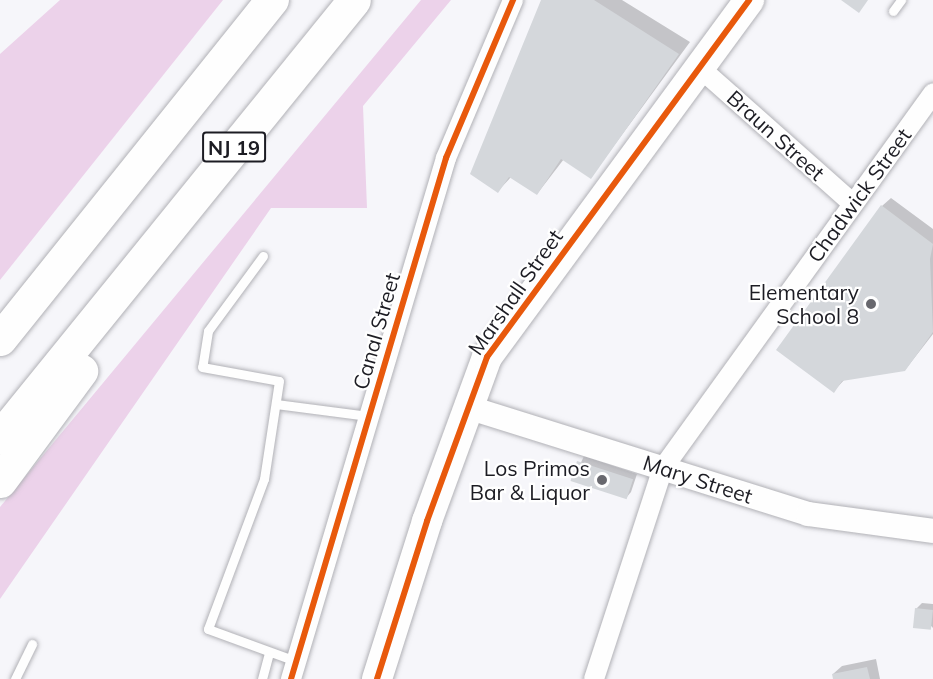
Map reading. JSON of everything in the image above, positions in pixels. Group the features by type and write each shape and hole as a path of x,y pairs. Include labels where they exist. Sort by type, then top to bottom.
{"highway":[{"name":"NJ 19","path":"0,339 272,0"},
{"name":"NJ 19","path":"0,437 354,0"},
{"path":"0,481 108,336 114,294"}],"main road":[{"name":"Marshall Street","path":"377,679 478,374 496,342 749,0"}],"street":[{"name":"Canal Street","path":"293,670 446,158 513,0"},
{"name":"Braun Street","path":"699,67 852,203"},
{"name":"Chadwick Street","path":"594,679 663,468 933,93"},
{"name":"Mary Street","path":"467,407 808,514 933,531"}],"lane":[{"path":"892,11 901,0"},
{"path":"263,256 208,330 202,367 279,381 264,479 208,629 269,653 293,670"},
{"path":"276,404 368,416"},
{"path":"15,679 32,644"},
{"path":"262,679 269,653"}],"shaded area":[{"path":"60,0 223,0 0,280 0,54"},
{"path":"421,0 451,0 363,106 367,208 271,208 0,599 0,507"}],"building":[{"path":"541,0 594,0 679,54 591,179 561,159 537,195 509,177 498,193 470,174"},
{"path":"841,0 868,0 859,13"},
{"name":"Elementary School 8","path":"881,205 933,244 930,259 933,332 905,371 842,381 834,393 776,350"},
{"name":"Los Primos Bar & Liquor","path":"577,461 633,479 627,499 571,481"},
{"path":"915,608 933,610 931,630 913,628"},
{"path":"867,667 870,679 833,679 832,674"}],"cycle path":[{"path":"291,679 446,158 513,0"},
{"path":"377,679 427,521 487,357 749,0"}],"place":[{"name":"Elementary School 8","path":"871,304"},
{"name":"Los Primos Bar & Liquor","path":"602,480"}]}
